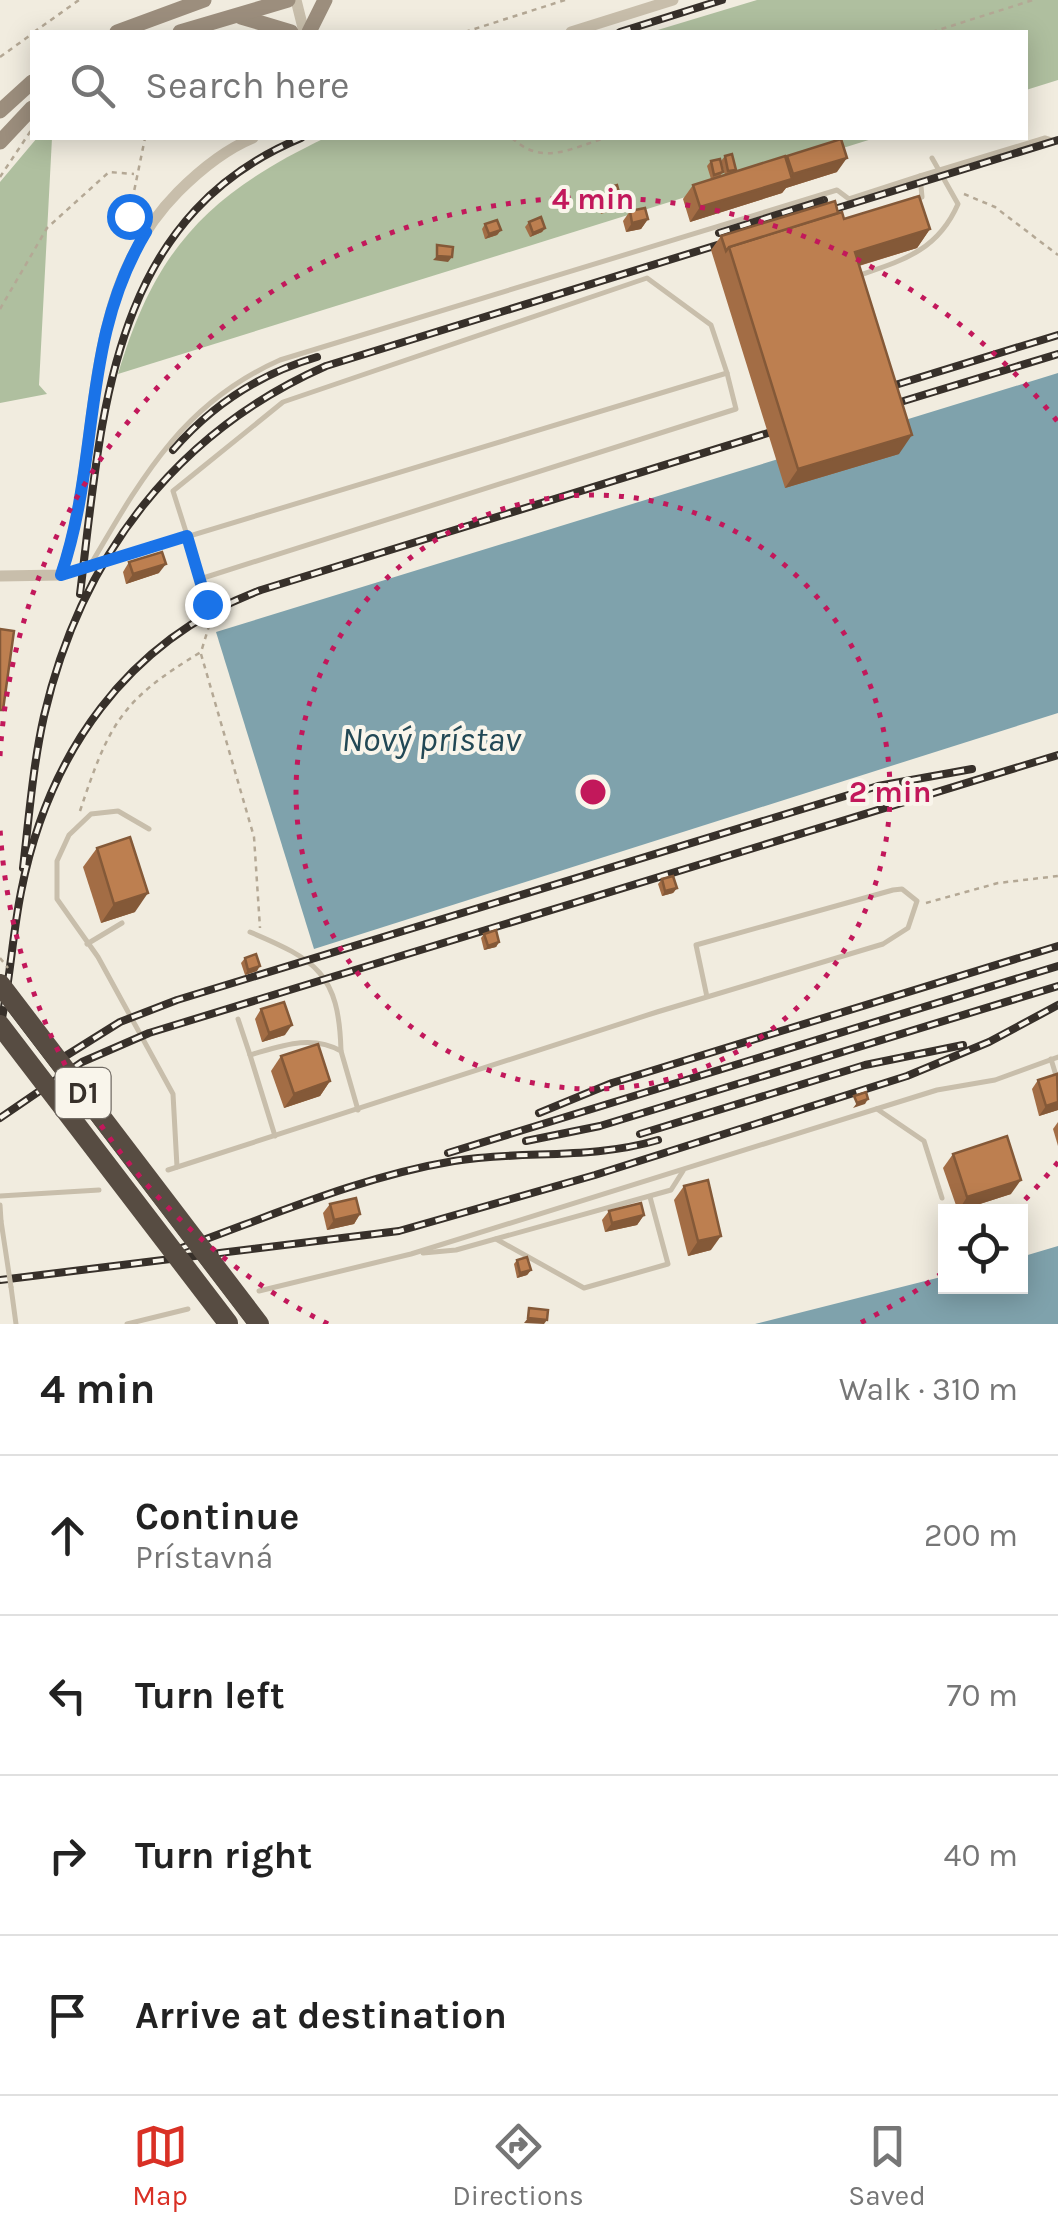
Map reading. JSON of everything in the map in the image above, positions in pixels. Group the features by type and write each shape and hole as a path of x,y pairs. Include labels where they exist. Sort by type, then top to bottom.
{"highway":[{"name":"D1","path":"0,984 259,1324"},
{"name":"D1","path":"0,1025 228,1323"}],"main road":[{"path":"123,30 204,0"},
{"path":"187,30 288,0"},
{"path":"308,30 325,0"},
{"path":"237,16 284,30"},
{"path":"0,111 30,84"},
{"path":"0,142 30,110"}],"street":[{"path":"296,0 306,30"},
{"path":"577,30 674,0"},
{"path":"0,576 61,575 74,534 104,328 117,285 146,232 203,168 249,140"}],"lane":[{"path":"90,566 144,473 187,420 248,374 296,354 837,190 849,199 1045,138 1058,142"},
{"path":"852,278 925,250 948,228 958,204 955,192 932,158"},
{"path":"904,202 922,196 920,176"},
{"path":"187,536 173,490 283,402 647,278 711,325 736,409 200,578"},
{"path":"61,575 727,374"},
{"path":"149,828 118,811 91,814 73,831 58,860 57,899 173,1094 177,1167"},
{"path":"168,1170 883,944 908,928 916,909 912,895 893,890 696,945 707,997"},
{"path":"87,944 122,923"},
{"path":"250,932 311,959 320,970 341,1026 341,1052 358,1110"},
{"path":"238,1020 275,1136"},
{"path":"250,1055 298,1041 329,1044 341,1052"},
{"path":"261,1292 411,1254 937,1090 995,1080 1055,1058 1058,1082"},
{"path":"877,1109 924,1141 942,1198"},
{"path":"411,1254 456,1250 672,1190 685,1168"},
{"path":"0,1196 98,1190"},
{"path":"496,1239 584,1288 668,1264 650,1196"},
{"path":"0,1205 16,1324"},
{"path":"127,1324 188,1310"}],"path":[{"path":"37,30 79,0"},
{"path":"471,30 566,0"},
{"path":"938,30 1033,0"},
{"path":"0,57 30,35"},
{"path":"0,177 30,132"},
{"path":"144,140 134,174 129,216 146,232"},
{"path":"514,140 526,151 543,156 598,140"},
{"path":"0,309 47,228 110,172 134,174"},
{"path":"955,192 995,207 1058,255"},
{"path":"187,536 210,623 201,652 254,836 260,936"},
{"path":"73,831 119,714 155,681 201,652"},
{"path":"916,909 951,894 1058,876"}],"green space":[{"path":"757,0 1058,0 1058,80 1028,89 1028,30 658,30"},
{"path":"35,140 52,140 39,385 47,394 0,403 0,182"},
{"path":"321,140 869,140 118,374 133,330 169,259 218,204 284,159"}],"water":[{"name":"Nový prístav","path":"1058,373 1058,713 314,949 216,632"},
{"path":"1058,1246 1058,1324 755,1324 938,1278 938,1294 1028,1294 1028,1255"}],"building":[{"path":"841,140 847,158 793,174 787,156"},
{"path":"732,154 736,170 728,171 725,156"},
{"path":"785,156 792,179 700,207 693,185"},
{"path":"720,159 723,172 714,175 711,161"},
{"path":"617,185 622,203 615,204 610,187"},
{"path":"607,194 611,207 605,209 602,202 595,204 593,198"},
{"path":"919,196 930,229 855,252 912,435 798,469 729,247 842,212 844,219"},
{"path":"835,201 838,213 726,251 721,236"},
{"path":"645,208 648,219 632,223 630,211"},
{"path":"541,217 545,228 533,233 529,222"},
{"path":"497,220 501,230 489,234 485,224"},
{"path":"437,245 453,247 452,257 437,256"},
{"path":"162,552 166,564 133,574 129,562"},
{"path":"0,629 14,631 3,710 0,710"},
{"path":"130,837 148,893 114,904 97,848"},
{"path":"673,876 677,888 665,891 662,879"},
{"path":"496,930 499,942 488,946 484,934"},
{"path":"256,954 260,966 248,970 245,958"},
{"path":"284,1002 292,1025 269,1033 261,1009"},
{"path":"318,1044 330,1081 294,1094 281,1056"},
{"path":"1057,1074 1058,1102 1046,1106 1038,1080"},
{"path":"866,1092 868,1099 857,1103 854,1096"},
{"path":"1007,1136 1021,1180 967,1197 953,1154"},
{"path":"708,1180 721,1236 698,1241 684,1186"},
{"path":"356,1198 360,1214 334,1220 330,1204"},
{"path":"641,1203 644,1215 612,1223 609,1211"},
{"path":"527,1257 531,1270 520,1273 517,1260"},
{"path":"529,1308 548,1310 547,1320 528,1318"}],"railway":[{"path":"626,30 722,0"},
{"path":"80,594 109,393 126,330 152,271 188,218 237,173 297,140"},
{"path":"812,216 1058,140"},
{"path":"719,233 824,200"},
{"path":"23,868 44,716 61,658 83,604 110,553 143,506 181,464 224,426 272,393 326,366 740,238"},
{"path":"879,390 1058,335"},
{"path":"884,407 1058,354"},
{"path":"173,450 204,418 238,393 276,372 317,357"},
{"path":"0,1028 21,892 51,794 73,749 101,708 133,671 171,639 213,612 261,590 768,433"},
{"path":"0,1118 82,1062 149,1033 1058,755"},
{"path":"56,1062 120,1022 177,1000 878,786 972,769"},
{"path":"539,1113 612,1083 1058,946"},
{"path":"448,1153 1058,966"},
{"path":"526,1141 600,1126 1058,986"},
{"path":"0,994 252,1324"},
{"path":"0,1280 399,1231 595,1175 907,1076 989,1042 1058,1005"},
{"path":"640,1134 865,1065 963,1045"},
{"path":"179,1249 314,1199 418,1168 480,1158 582,1153 658,1140"}],"route":[{"path":"129,216 146,232 117,285 104,328 74,534 61,575 187,536 207,604"}]}
